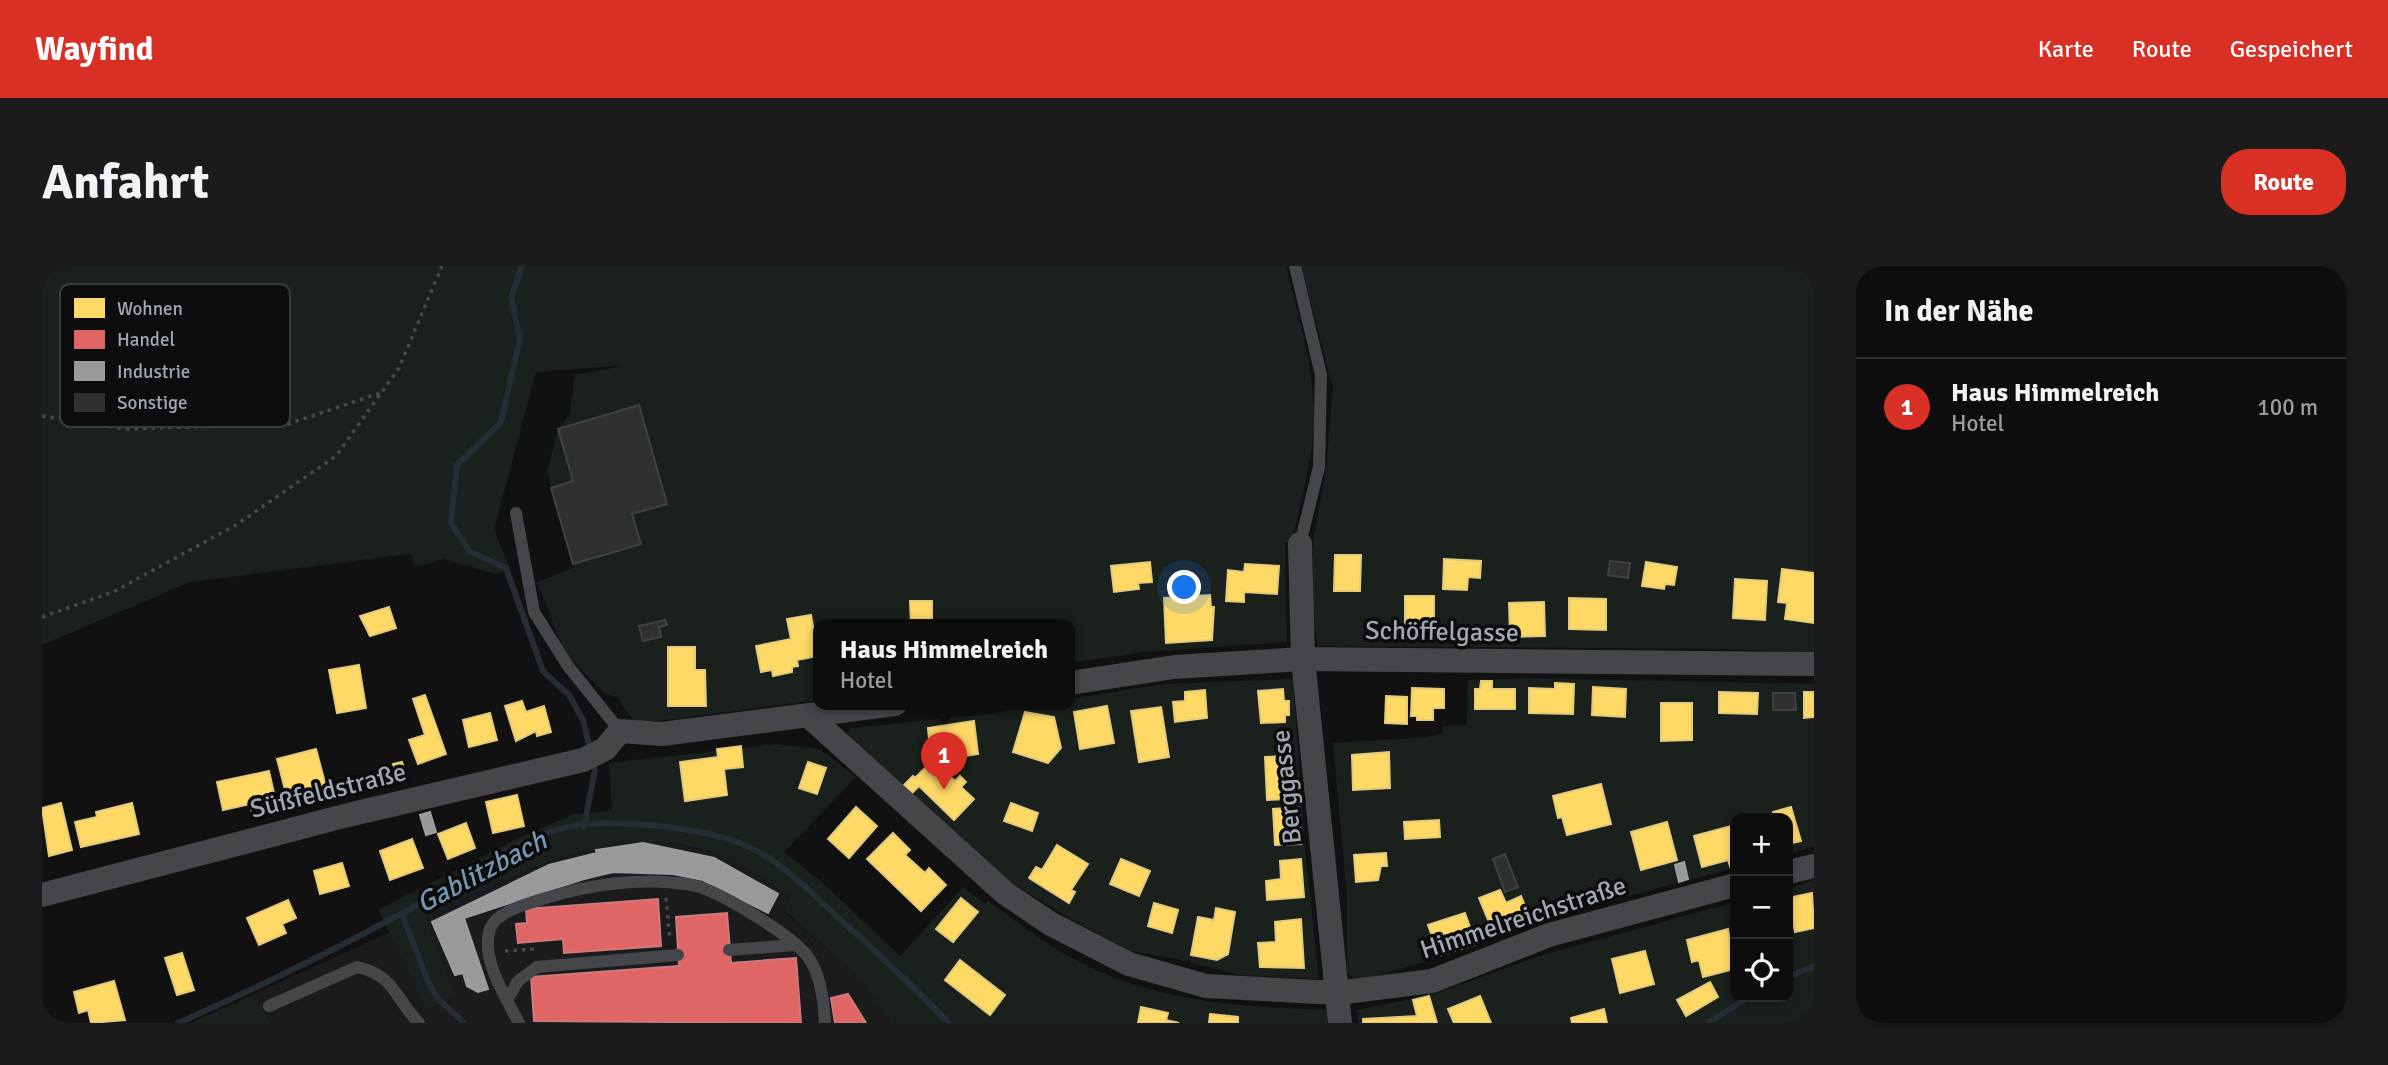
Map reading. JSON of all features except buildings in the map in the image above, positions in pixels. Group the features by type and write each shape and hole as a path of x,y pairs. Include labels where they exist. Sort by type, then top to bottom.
{"street":[{"name":"Berggasse","path":"1300,544 1303,659 1340,1023"},
{"name":"Schöffelgasse","path":"1075,682 1174,667 1303,659 1814,664"},
{"path":"620,731 662,734 859,710"},
{"name":"Himmelreichstraße","path":"810,718 1005,893 1051,924 1129,964 1206,986 1337,993 1432,981 1549,935 1730,886"},
{"name":"Süßfeldstraße","path":"42,895 374,809 591,757 620,731"},
{"path":"1793,871 1814,866"}],"lane":[{"path":"1295,266 1321,375 1319,467 1300,544"},
{"path":"516,513 534,612 568,666 620,731"},
{"path":"516,1022 489,953 489,932 492,924 526,904 559,894 611,885 665,882 706,888 765,923 794,945 809,959 821,987 825,1023"},
{"path":"729,950 794,945"},
{"path":"507,1000 525,974 537,967 675,955"},
{"path":"269,1006 358,967 383,978 398,992 419,1023"}],"path":[{"path":"42,617 113,592 236,525 336,456 399,368 442,266"},
{"path":"290,423 384,392"},
{"path":"42,416 60,419"},
{"path":"113,427 191,427"},
{"path":"665,882 675,955"},
{"path":"489,953 539,948"}],"shaded area":[{"path":"42,266 1286,266 1307,352 1314,404 1313,439 1307,474 1292,543 1285,543 1287,642 1145,652 1075,662 1075,619 813,619 813,701 666,720 640,722 632,719 618,698 604,693 564,651 537,582 575,567 547,472 558,429 570,414 575,375 627,365 536,372 494,530 511,570 496,574 443,559 416,567 410,554 190,582 42,645"},
{"path":"1301,266 1814,266 1814,653 1723,649 1317,646 1313,608 1313,542 1326,469 1333,388"},
{"path":"1526,678 1814,684 1814,846 1793,852 1793,813 1730,813 1730,869 1540,919 1422,963 1365,979 1354,978 1347,973 1347,897 1333,743 1428,737 1443,733 1443,726 1467,725 1468,680"},
{"path":"1293,679 1305,848 1319,979 1240,975 1131,951 1069,918 995,872 850,739 848,732 851,728 1009,710 1075,710 1075,698 1163,684"},
{"path":"774,744 820,749 856,777 784,852 823,883 900,956 963,887 985,904 988,900 1057,949 1111,976 1170,994 1201,1000 1327,1010 1327,1023 891,1023 861,979 783,910 790,897 742,866 697,848 652,842 608,846 564,857 519,874 425,917 454,994 428,1011 378,910 518,838 574,814 612,811 609,763"},
{"path":"640,839 676,844 723,856 762,875 790,897 783,911 861,979 891,1023 272,1023 252,995 522,872 586,849"},
{"path":"1814,880 1814,1023 1358,1023 1357,1010 1435,994 1539,956 1730,903 1730,1002 1793,1002 1793,886"},
{"path":"252,995 272,1023 191,1023"}],"waterway":[{"path":"522,266 511,298 520,339 501,422 457,465 451,523 469,551 506,568 543,671 569,695 583,720 590,749"},
{"path":"584,827 595,770 592,760"},
{"name":"Gablitzbach","path":"178,1023 374,929 518,845 559,829 602,824 681,829 728,839 759,852 801,883 949,1023"},
{"path":"402,914 429,984 439,1000 463,1022"},
{"name":"Gablitzbach","path":"1793,975 1814,966"},
{"name":"Gablitzbach","path":"1708,1023 1741,1002"}],"place":[{"name":"Haus Himmelreich","path":"944,790"}]}
